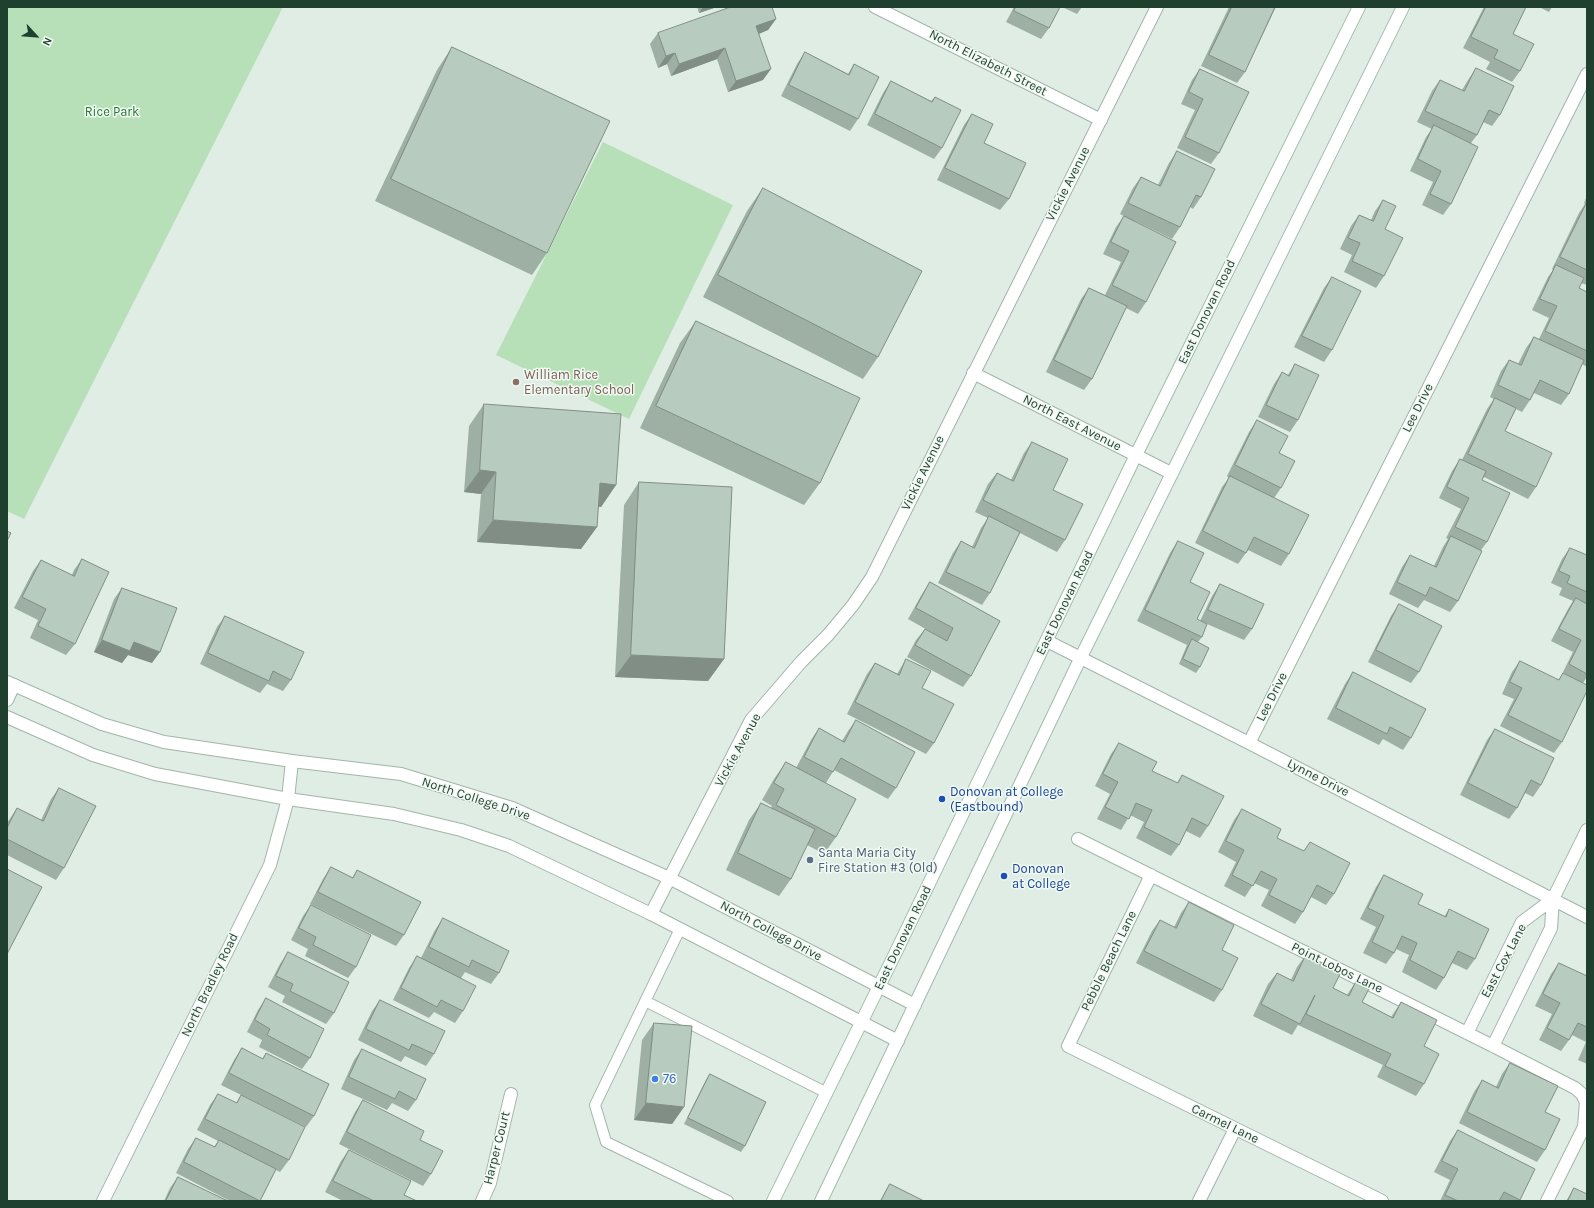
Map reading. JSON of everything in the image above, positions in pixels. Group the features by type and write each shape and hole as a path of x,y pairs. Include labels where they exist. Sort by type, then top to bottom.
{"street":[{"name":"North Elizabeth Street","path":"875,7 1101,120"},
{"name":"Vickie Avenue","path":"650,914 751,720 801,662 828,635 853,605 872,577 1156,7"},
{"name":"East Donovan Road","path":"773,1201 862,1022 1136,455 1359,7"},
{"path":"821,1201 1171,473 1403,7"},
{"name":"Lee Drive","path":"1249,743 1587,74"},
{"name":"North East Avenue","path":"973,373 1171,473"},
{"name":"Lynne Drive","path":"1047,641 1587,917"},
{"path":"7,700 10,683"},
{"name":"North College Drive","path":"10,683 102,724 164,742 292,761 401,774 512,808 669,878 915,1006"},
{"path":"7,717 93,756 155,774 288,799 394,814 461,830 510,846 680,929 898,1041"},
{"name":"North Bradley Road","path":"104,1201 270,865 288,799 292,761"},
{"name":"East Cox Lane","path":"1494,1046 1551,928 1553,899 1587,830"},
{"name":"Point Lobos Lane","path":"1078,839 1494,1046 1575,1088 1582,1094 1586,1102 1584,1127 1547,1201"},
{"name":"Pebble Beach Lane","path":"1068,1046 1151,875"},
{"name":"East Cox Lane","path":"1467,1033 1522,922 1553,899"},
{"name":"Carmel Lane","path":"1068,1046 1382,1201"},
{"name":"Harper Court","path":"482,1201 490,1183 511,1094"},
{"path":"1199,1201 1235,1129"}],"lane":[{"path":"680,929 595,1105 606,1142 728,1201"},
{"path":"645,1001 827,1093"}],"green space":[{"name":"Rice Park","path":"7,7 283,7 24,519 7,511"},
{"path":"603,142 733,205 629,419 496,355"}],"building":[{"path":"731,7 772,7 776,19 756,26 771,69 736,81 725,48 679,64 675,53 666,56 658,33"},
{"path":"1016,7 1060,7 1049,28 1014,11"},
{"path":"1232,7 1275,7 1245,72 1209,55"},
{"path":"1486,7 1526,7 1513,34 1534,44 1520,71 1494,58 1498,50 1471,37"},
{"path":"452,47 610,121 547,253 391,179"},
{"path":"805,52 849,75 854,64 879,77 858,119 789,85"},
{"path":"1476,68 1514,86 1500,115 1489,110 1477,135 1425,111 1440,80 1464,91"},
{"path":"1200,69 1249,92 1219,153 1185,137 1203,99 1189,92"},
{"path":"891,81 932,102 935,97 961,110 942,148 875,114"},
{"path":"972,114 993,124 984,143 1026,163 1009,199 945,168"},
{"path":"1434,125 1478,147 1451,204 1430,194 1441,171 1418,159"},
{"path":"1177,151 1215,169 1201,197 1196,195 1180,227 1128,203 1141,177 1160,186"},
{"path":"763,188 922,271 878,357 718,275"},
{"path":"1383,200 1396,206 1385,229 1403,238 1384,276 1352,261 1360,243 1348,238 1359,215 1373,221"},
{"path":"1587,202 1587,270 1560,257"},
{"path":"1124,216 1176,242 1146,302 1112,285 1129,251 1111,242"},
{"path":"1556,265 1584,278 1579,288 1587,292 1587,351 1545,331 1557,306 1540,299"},
{"path":"1332,277 1361,291 1332,350 1302,336"},
{"path":"1089,288 1127,306 1092,379 1054,360"},
{"path":"696,321 860,398 820,483 656,406"},
{"path":"1534,337 1584,360 1569,394 1540,380 1530,400 1498,385 1509,360 1521,365"},
{"path":"1295,364 1319,375 1298,420 1266,405 1282,372 1289,376"},
{"path":"1495,398 1516,408 1505,431 1552,453 1536,487 1468,454"},
{"path":"484,404 621,414 616,485 600,483 597,527 493,520 496,472 480,470"},
{"path":"1257,420 1288,436 1279,453 1295,461 1281,488 1235,465"},
{"path":"1032,442 1068,459 1053,490 1083,504 1065,540 983,500 997,473 1013,481"},
{"path":"1460,459 1486,471 1482,480 1510,493 1487,542 1455,527 1469,498 1447,487"},
{"path":"1230,476 1309,515 1289,554 1254,537 1246,553 1203,531"},
{"path":"639,482 732,487 724,659 631,655"},
{"path":"989,516 1020,532 990,593 946,572 961,541 974,548"},
{"path":"7,531 11,533 7,541"},
{"path":"1451,536 1482,551 1458,601 1430,587 1426,596 1397,582 1410,555 1436,567"},
{"path":"1178,541 1204,553 1190,582 1210,592 1197,619 1207,624 1202,637 1145,610"},
{"path":"1570,548 1587,555 1587,592 1567,583 1570,576 1559,571"},
{"path":"82,559 109,572 75,644 38,626 46,609 22,597 41,560 74,576"},
{"path":"930,582 1000,621 971,676 915,645 925,629 947,641 953,628 916,608"},
{"path":"1220,584 1264,604 1252,629 1208,610"},
{"path":"122,588 177,608 160,652 134,642 130,651 102,640"},
{"path":"1576,598 1587,604 1587,674 1569,664 1581,640 1559,629"},
{"path":"1399,604 1442,626 1419,672 1376,650"},
{"path":"225,616 304,652 291,680 273,671 269,681 208,653"},
{"path":"1192,639 1209,648 1200,667 1183,659"},
{"path":"906,659 931,671 922,688 954,704 934,743 855,702 875,663 899,675"},
{"path":"1520,661 1559,680 1563,673 1587,685 1587,691 1562,742 1508,715 1522,688 1510,682"},
{"path":"1353,672 1426,709 1411,738 1390,727 1387,734 1336,708"},
{"path":"856,720 915,752 896,788 841,758 833,772 804,757 819,728 844,742"},
{"path":"1495,729 1554,758 1541,785 1531,780 1517,808 1468,783"},
{"path":"1119,743 1157,762 1152,771 1178,783 1182,775 1224,796 1208,826 1192,818 1179,845 1144,827 1152,810 1136,803 1129,819 1105,807 1118,782 1103,774"},
{"path":"786,762 856,799 836,837 776,805 784,789 774,783"},
{"path":"59,788 96,806 64,868 7,839 7,828 17,808 43,821"},
{"path":"761,803 815,829 791,879 738,853"},
{"path":"1242,809 1281,829 1277,838 1304,851 1310,842 1350,863 1334,894 1317,885 1303,912 1269,895 1277,879 1261,871 1253,886 1232,875 1244,850 1226,841"},
{"path":"331,867 353,878 357,870 421,902 404,935 318,892"},
{"path":"7,869 42,887 7,954"},
{"path":"1384,875 1423,894 1418,904 1446,917 1449,909 1489,929 1475,959 1458,951 1444,978 1410,960 1417,943 1402,936 1394,953 1372,942 1384,916 1368,908"},
{"path":"1189,902 1234,925 1222,950 1238,958 1222,990 1144,951 1160,920 1176,928"},
{"path":"311,905 371,935 356,967 313,945 316,937 299,928"},
{"path":"443,918 509,951 499,973 472,960 469,967 429,947"},
{"path":"288,952 349,982 334,1013 290,991 293,984 276,976"},
{"path":"1306,955 1341,972 1333,988 1349,996 1356,981 1370,987 1362,1002 1393,1018 1401,1002 1437,1020 1424,1046 1439,1054 1424,1084 1385,1066 1391,1054 1306,1014 1315,995 1300,1024 1261,1004 1277,973 1293,981"},
{"path":"417,956 476,986 463,1011 441,1000 437,1007 401,988"},
{"path":"1559,963 1587,976 1587,1027 1578,1023 1569,1040 1547,1028 1560,1003 1543,994"},
{"path":"266,998 324,1029 310,1058 267,1035 270,1029 255,1020"},
{"path":"380,1000 445,1031 434,1054 412,1044 409,1050 366,1029"},
{"path":"654,1023 692,1026 684,1107 646,1103"},
{"path":"242,1048 263,1059 266,1053 329,1084 314,1116 229,1073"},
{"path":"362,1049 426,1079 416,1100 399,1091 395,1099 349,1077"},
{"path":"1510,1063 1558,1086 1545,1112 1560,1119 1545,1150 1467,1112 1482,1080 1498,1088"},
{"path":"710,1074 766,1102 745,1146 688,1118"},
{"path":"218,1094 237,1103 241,1095 305,1127 289,1160 205,1119"},
{"path":"363,1100 424,1131 420,1140 443,1151 431,1174 347,1132"},
{"path":"1458,1130 1535,1169 1520,1200 1504,1192 1499,1201 1458,1201 1445,1195 1458,1169 1442,1161"},
{"path":"196,1138 215,1147 219,1140 276,1169 260,1201 184,1162"},
{"path":"349,1150 411,1181 404,1195 417,1201 374,1201 333,1181"},
{"path":"178,1177 228,1201 166,1201"},
{"path":"890,1184 924,1201 881,1201"},
{"path":"1574,1188 1587,1194 1587,1201 1568,1201"}],"place":[{"name":"William Rice Elementary School","path":"516,382"},
{"name":"Donovan at College (Eastbound)","path":"942,799"},
{"name":"Santa Maria City Fire Station #3 (Old)","path":"810,860"},
{"name":"Donovan at College","path":"1004,876"},
{"name":"76","path":"655,1079"}]}
